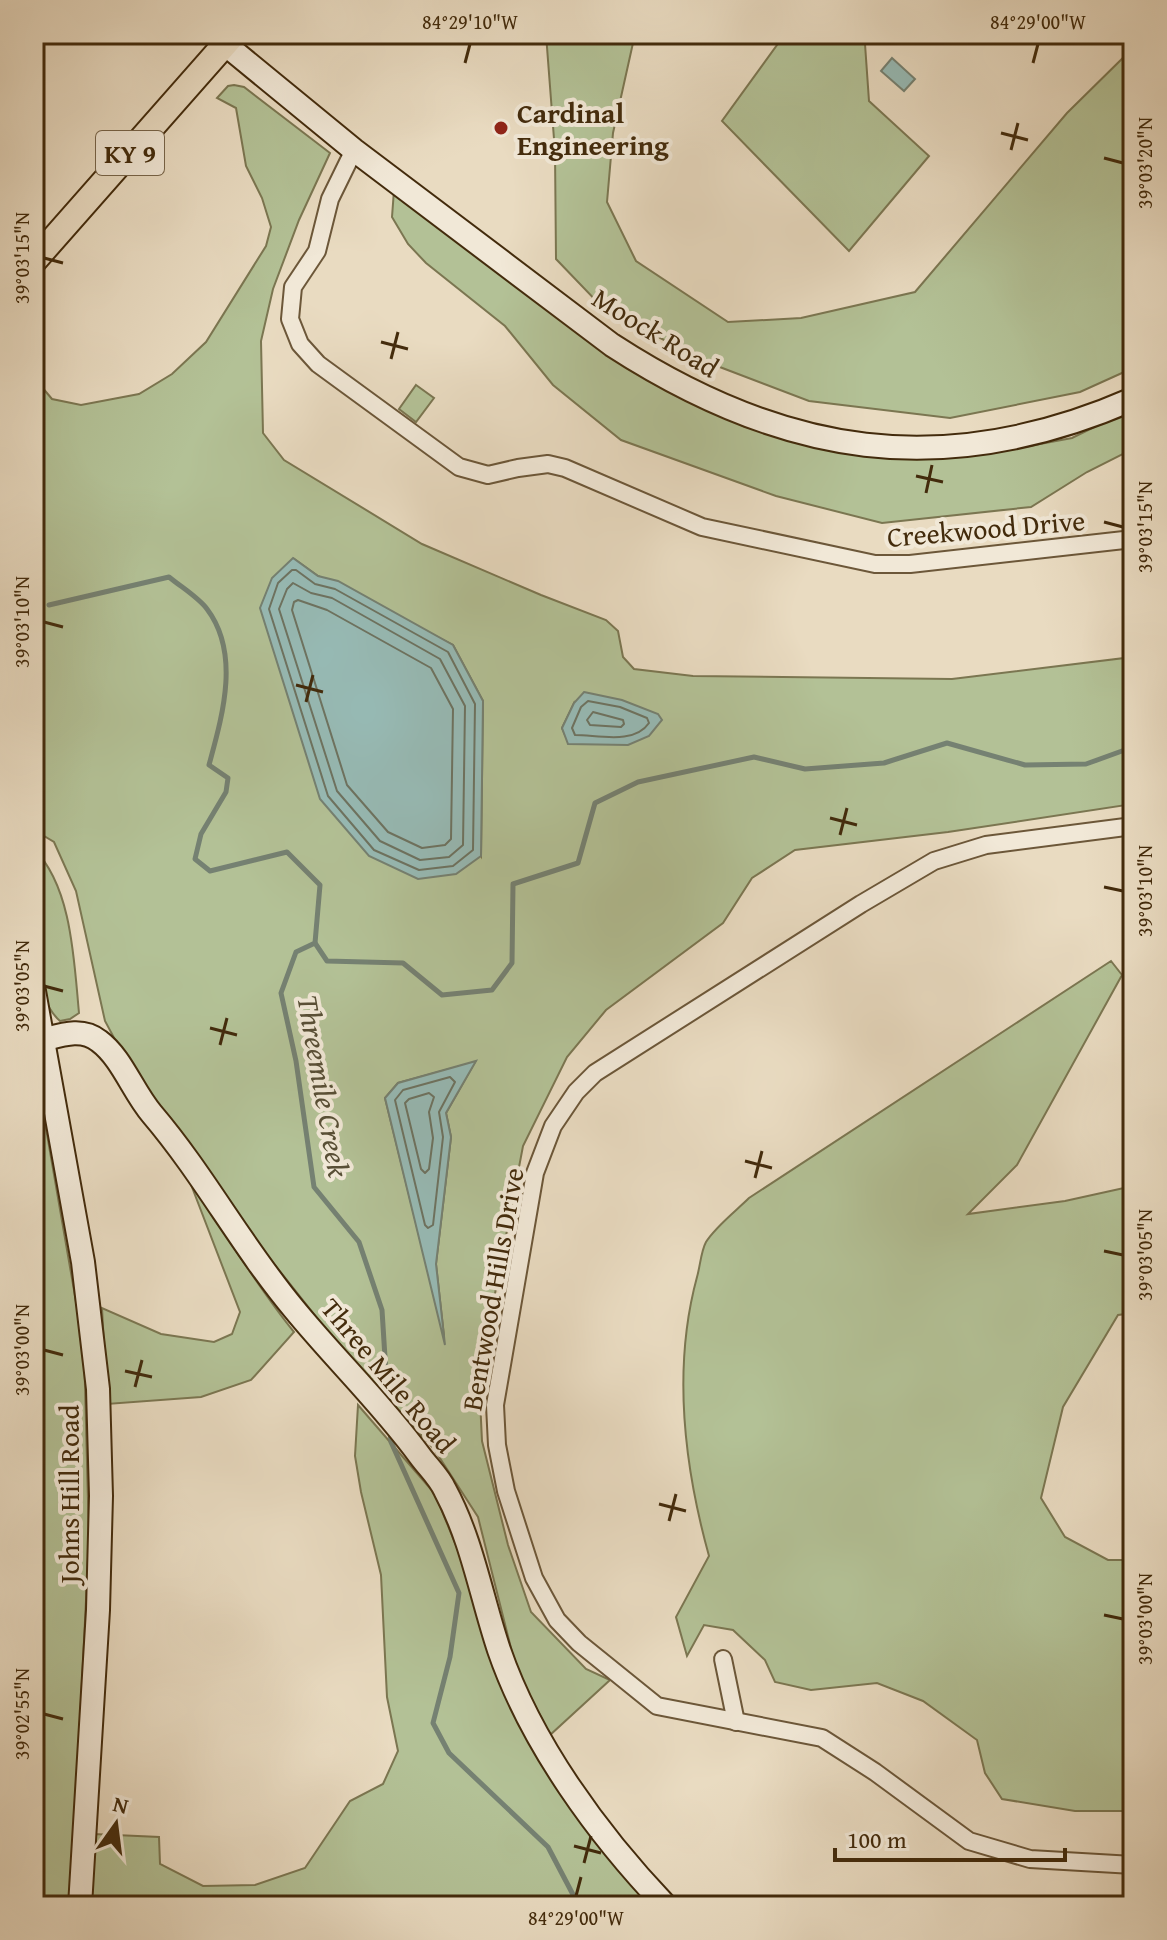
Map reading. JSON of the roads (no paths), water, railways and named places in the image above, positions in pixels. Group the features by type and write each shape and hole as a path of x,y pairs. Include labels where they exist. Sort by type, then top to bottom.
{"main road":[{"name":"Moock Road","path":"230,40 354,150 612,345 651,371 729,410 823,439 912,448 982,445 1050,431 1133,399"},
{"name":"KY 9","path":"34,261 230,40"},
{"name":"Johns Hill Road","path":"34,991 81,1248 98,1389 101,1496 98,1610 80,1906"},
{"name":"Three Mile Road","path":"42,1040 79,1032 91,1035 106,1046 141,1102 176,1144 292,1307 402,1430 443,1486 464,1531 500,1651 521,1701 590,1816 666,1906"}],"street":[{"name":"Creekwood Drive","path":"354,150 330,199 317,251 293,287 290,319 300,344 318,364 459,467 488,475 548,464 565,468 702,527 875,564 926,563 1133,539"},
{"name":"Bentwood Hills Drive","path":"1133,826 986,845 934,861 835,920 595,1073 576,1092 553,1126 535,1173 495,1405 501,1470 534,1578 557,1620 579,1643 657,1706 822,1738 875,1772 969,1841 1030,1859 1133,1865"},
{"path":"723,1659 736,1722"}],"water":[{"path":"892,58 915,79 904,91 881,71"},
{"path":"293,558 318,576 338,581 453,645 483,701 481,856 456,874 418,879 369,856 320,799 260,608 272,578"},
{"path":"584,692 622,700 658,714 662,720 649,736 628,745 568,744 562,728 574,703"},
{"path":"476,1061 446,1113 451,1137 436,1264 445,1345 385,1098 398,1083"}],"waterway":[{"name":"Threemile Creek","path":"49,605 169,577 207,609 217,627 226,665 226,686 209,765 228,778 226,792 201,834 195,859 210,871 287,852 320,885 315,943 296,952 281,993 296,1061 314,1187 359,1242 382,1310 388,1405"},
{"path":"315,943 327,961 403,963 442,995 492,990 512,963 513,884 578,863 595,803 638,782 754,757 805,769 884,763 947,743 1025,765 1086,764 1133,747"},
{"name":"Threemile Creek","path":"390,1431 391,1442 459,1593 450,1657 433,1723 449,1753 548,1847 579,1906"}],"place":[{"name":"Cardinal Engineering","path":"501,128"}]}
